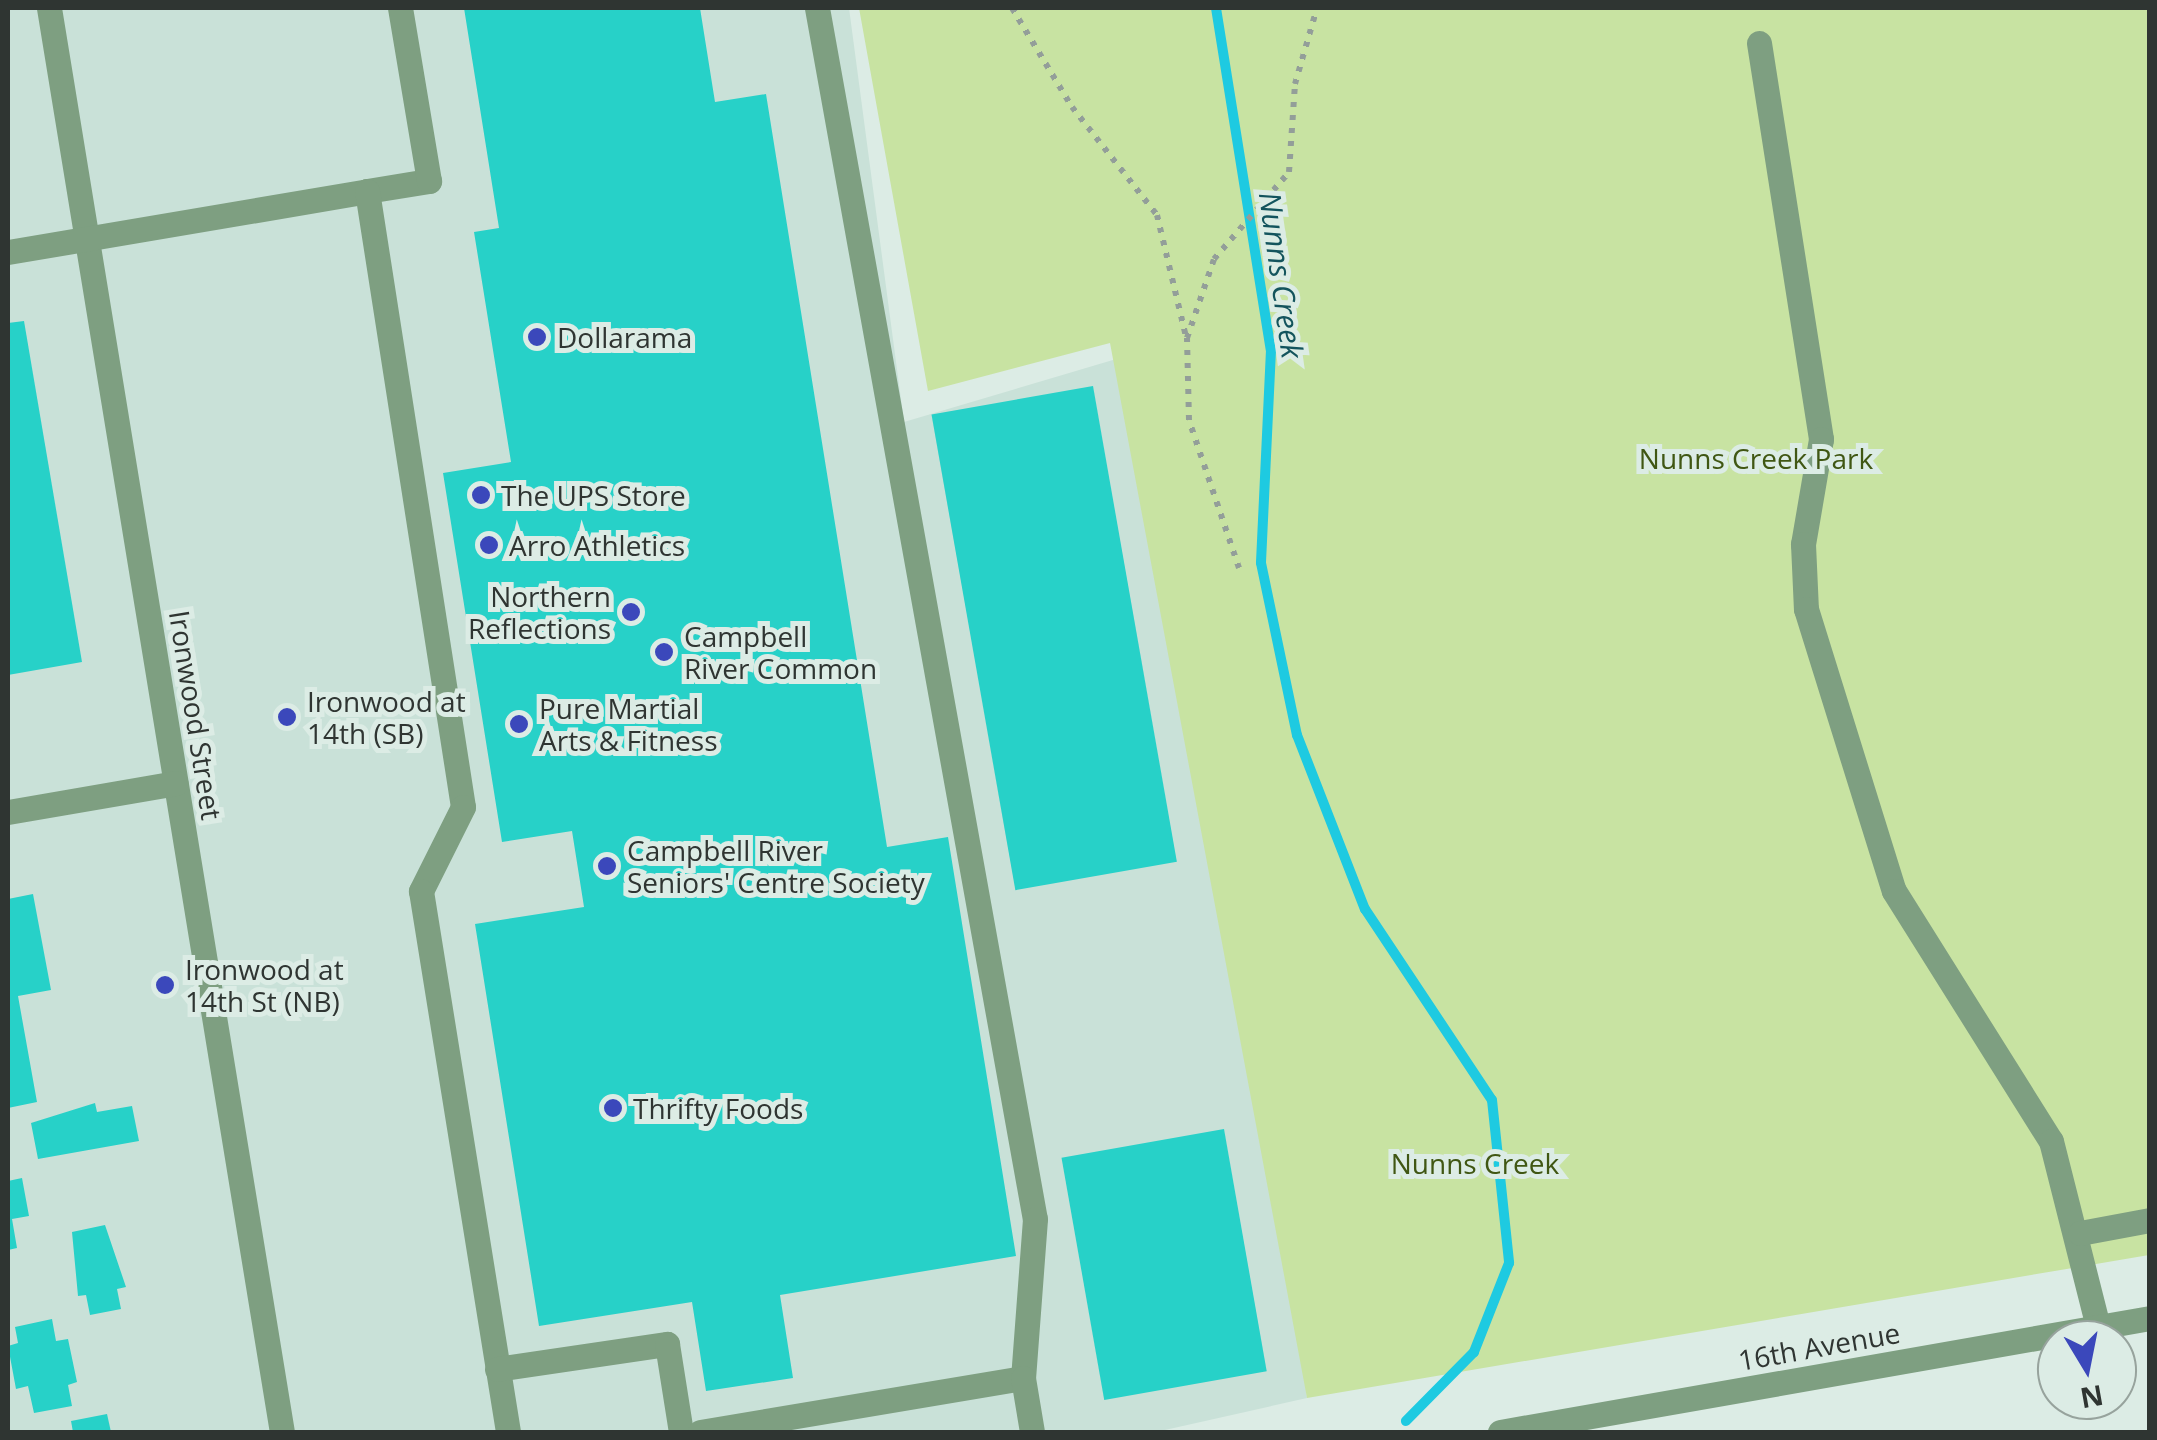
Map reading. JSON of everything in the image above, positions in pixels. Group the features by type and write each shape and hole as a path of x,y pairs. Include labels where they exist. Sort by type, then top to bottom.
{"street":[{"name":"Ironwood Street","path":"49,8 282,1432"},
{"path":"8,252 429,181 400,8"},
{"path":"818,8 1036,1219 1022,1378 1032,1432"},
{"path":"1759,43 1821,439 1803,544 1806,609 1894,890 2051,1141 2080,1233 2096,1320"},
{"path":"367,192 462,807 422,891 508,1432"},
{"path":"8,812 176,783"},
{"path":"2080,1233 2150,1220"},
{"name":"16th Avenue","path":"1500,1432 2037,1339"},
{"path":"498,1370 667,1344 682,1432"},
{"path":"700,1432 1022,1378"}],"path":[{"path":"1012,8 1072,107 1157,215 1186,338 1189,420 1240,568"},
{"path":"1186,338 1214,259 1289,172 1295,84 1318,8"}],"shaded area":[{"path":"8,8 849,8 904,422 1187,338 1307,1398 1156,1432 8,1432"}],"green space":[{"name":"Nunns Creek Park","path":"859,8 2149,8 2149,1255 1307,1398 1110,343 928,391"}],"building":[{"name":"Campbell River Common","path":"464,8 700,8 715,102 766,94 887,847 948,837 1016,1256 780,1295 793,1378 706,1391 692,1302 539,1326 475,924 584,907 572,831 502,842 443,473 511,462 474,232 499,228"},
{"path":"24,321 82,662 8,675 8,323"},
{"path":"1093,386 1177,862 1015,890 931,414"},
{"path":"33,894 51,990 18,996 37,1102 8,1108 8,899"},
{"path":"95,1103 97,1112 132,1106 139,1141 38,1159 31,1123"},
{"path":"1224,1129 1267,1371 1104,1400 1062,1158"},
{"path":"22,1178 29,1216 12,1219 17,1248 8,1250 8,1181"},
{"path":"105,1225 126,1287 117,1289 121,1309 90,1315 86,1295 78,1296 72,1232"},
{"path":"52,1319 56,1341 68,1339 77,1382 68,1385 72,1406 34,1413 28,1386 16,1389 8,1346 18,1343 15,1327"},
{"path":"107,1414 111,1432 73,1432 71,1421"}],"waterway":[{"name":"Nunns Creek","path":"1216,8 1271,350 1261,563 1297,735 1365,909 1492,1100 1509,1263 1474,1352 1406,1421"}],"place":[{"name":"Dollarama","path":"537,337"},
{"name":"The UPS Store","path":"481,495"},
{"name":"Arro Athletics","path":"489,545"},
{"name":"Northern Reflections","path":"631,612"},
{"name":"Campbell River Common","path":"664,652"},
{"name":"Ironwood at 14th (SB)","path":"287,717"},
{"name":"Pure Martial Arts & Fitness","path":"519,724"},
{"name":"Campbell River Seniors' Centre Society","path":"607,866"},
{"name":"Ironwood at 14th St (NB)","path":"165,985"},
{"name":"Thrifty Foods","path":"613,1108"}]}
